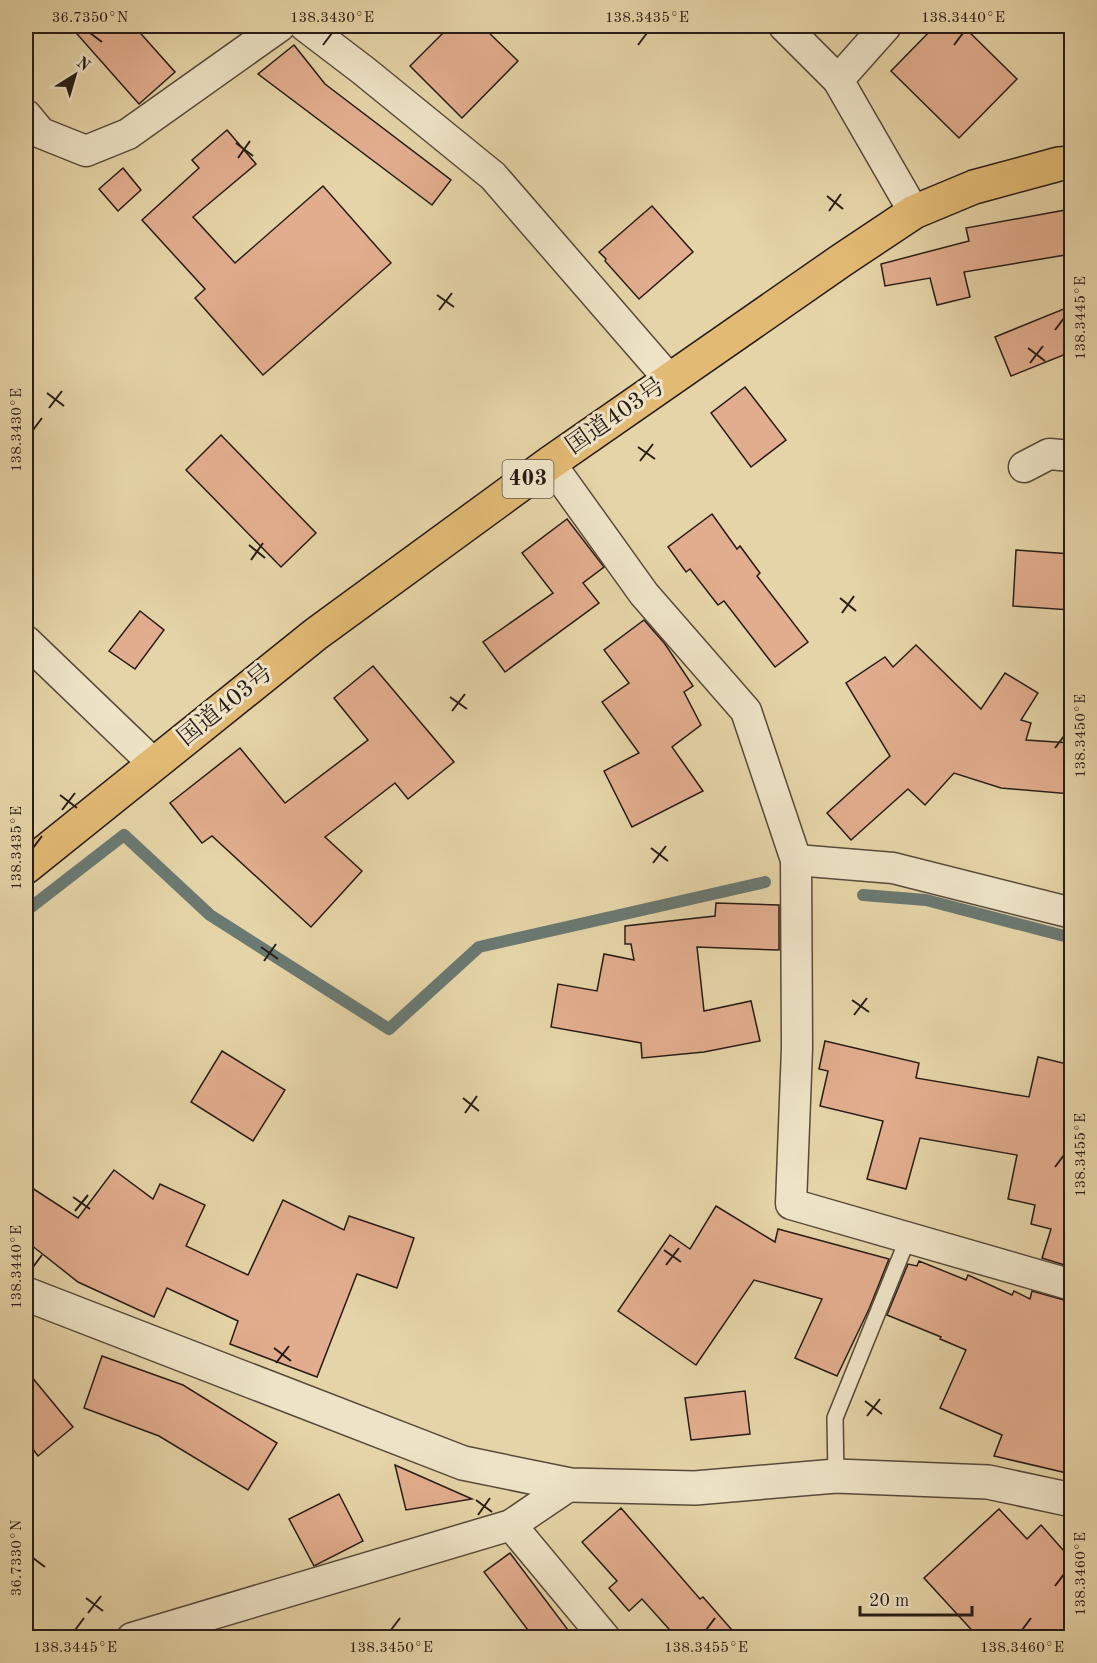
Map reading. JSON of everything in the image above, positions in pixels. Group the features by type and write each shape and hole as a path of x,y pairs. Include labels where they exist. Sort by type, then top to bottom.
{"highway":[{"name":"国道403号","path":"26,867 316,634 669,379 914,212 974,187 1071,163"}],"street":[{"path":"26,115 40,132 86,151 128,134 280,26"},
{"path":"305,26 493,176 669,379"},
{"path":"784,26 838,80 914,212"},
{"path":"838,80 886,26"},
{"path":"1024,466 1049,454 1071,456"},
{"path":"550,463 644,594 746,711 796,860 797,1048 791,1204 1071,1285"},
{"path":"26,641 154,764"},
{"path":"796,860 893,868 1071,913"},
{"path":"26,1294 463,1463 570,1485 695,1488 836,1476 988,1482 1071,1500"},
{"path":"132,1638 511,1525 570,1485"},
{"path":"511,1525 604,1638"}],"lane":[{"path":"836,1476 835,1418 908,1238"}],"building":[{"path":"70,26 134,26 175,72 139,104"},
{"path":"450,26 482,26 518,61 462,118 410,66"},
{"path":"935,26 963,26 1017,79 959,138 891,71"},
{"path":"294,45 325,84 451,180 432,205 258,74"},
{"path":"227,130 256,164 193,217 235,263 323,186 391,263 263,375 195,298 205,289 142,220 199,168 192,160"},
{"path":"123,168 141,190 118,211 99,189"},
{"path":"652,206 693,252 639,299 599,252"},
{"path":"1071,209 1071,254 964,272 970,297 937,305 930,278 885,286 881,264 969,241 966,228"},
{"path":"1071,306 1071,352 1011,376 995,337"},
{"path":"745,387 786,440 751,467 711,413"},
{"path":"221,435 316,533 281,567 186,470"},
{"path":"712,514 737,549 740,546 760,573 757,576 808,642 775,667 724,601 718,605 690,569 686,572 668,547"},
{"path":"567,519 604,567 583,583 599,603 505,672 483,642 553,593 522,553"},
{"path":"1016,550 1071,554 1071,610 1013,606"},
{"path":"140,611 164,630 135,669 109,651"},
{"path":"644,620 665,644 693,686 684,692 701,725 672,747 703,791 632,827 604,771 639,753 602,702 629,683 604,650"},
{"path":"916,645 981,709 1005,673 1038,693 1021,720 1031,723 1026,740 1071,743 1071,794 1001,788 954,773 925,805 908,789 851,840 827,813 890,756 846,683 885,657 893,667"},
{"path":"373,666 454,762 408,799 395,783 325,837 362,871 311,927 212,836 202,843 170,803 240,748 285,803 368,740 334,698"},
{"path":"716,903 779,905 779,950 697,947 704,1011 751,1001 760,1041 704,1052 642,1058 641,1043 551,1027 558,984 597,991 604,954 634,960 631,944 625,944 625,926 715,916"},
{"path":"825,1041 919,1063 916,1078 1029,1097 1038,1057 1071,1065 1071,1267 1042,1258 1051,1229 1031,1224 1035,1205 1008,1199 1017,1155 920,1138 906,1189 867,1179 883,1121 820,1106 828,1071 819,1069"},
{"path":"222,1051 285,1090 253,1141 191,1102"},
{"path":"114,1170 153,1199 160,1184 205,1205 186,1246 248,1275 283,1200 344,1230 349,1216 414,1238 397,1288 357,1274 317,1377 230,1344 238,1321 167,1288 154,1317 78,1282 26,1241 26,1184 78,1218"},
{"path":"716,1206 775,1242 778,1229 889,1259 869,1309 837,1376 795,1358 822,1299 754,1280 696,1365 618,1311 670,1235 690,1249"},
{"path":"919,1261 966,1280 968,1275 1012,1295 1014,1291 1030,1299 1032,1291 1071,1302 1071,1474 994,1456 1002,1435 940,1408 966,1350 887,1315 908,1264 917,1266"},
{"path":"102,1356 183,1385 277,1443 248,1490 159,1436 84,1408"},
{"path":"26,1370 73,1427 38,1456 26,1440"},
{"path":"745,1391 750,1434 691,1440 685,1398"},
{"path":"395,1465 472,1499 406,1510"},
{"path":"339,1494 363,1541 314,1566 289,1519"},
{"path":"621,1508 700,1599 703,1597 739,1638 677,1638 642,1599 629,1611 609,1588 617,1581 582,1542"},
{"path":"999,1509 1027,1539 1041,1525 1071,1559 1071,1638 979,1638 924,1578"},
{"path":"510,1553 574,1638 534,1638 484,1572"}],"waterway":[{"path":"26,911 124,835 210,915 389,1029 479,947 765,882"},
{"path":"863,895 926,900 1072,938"}]}
